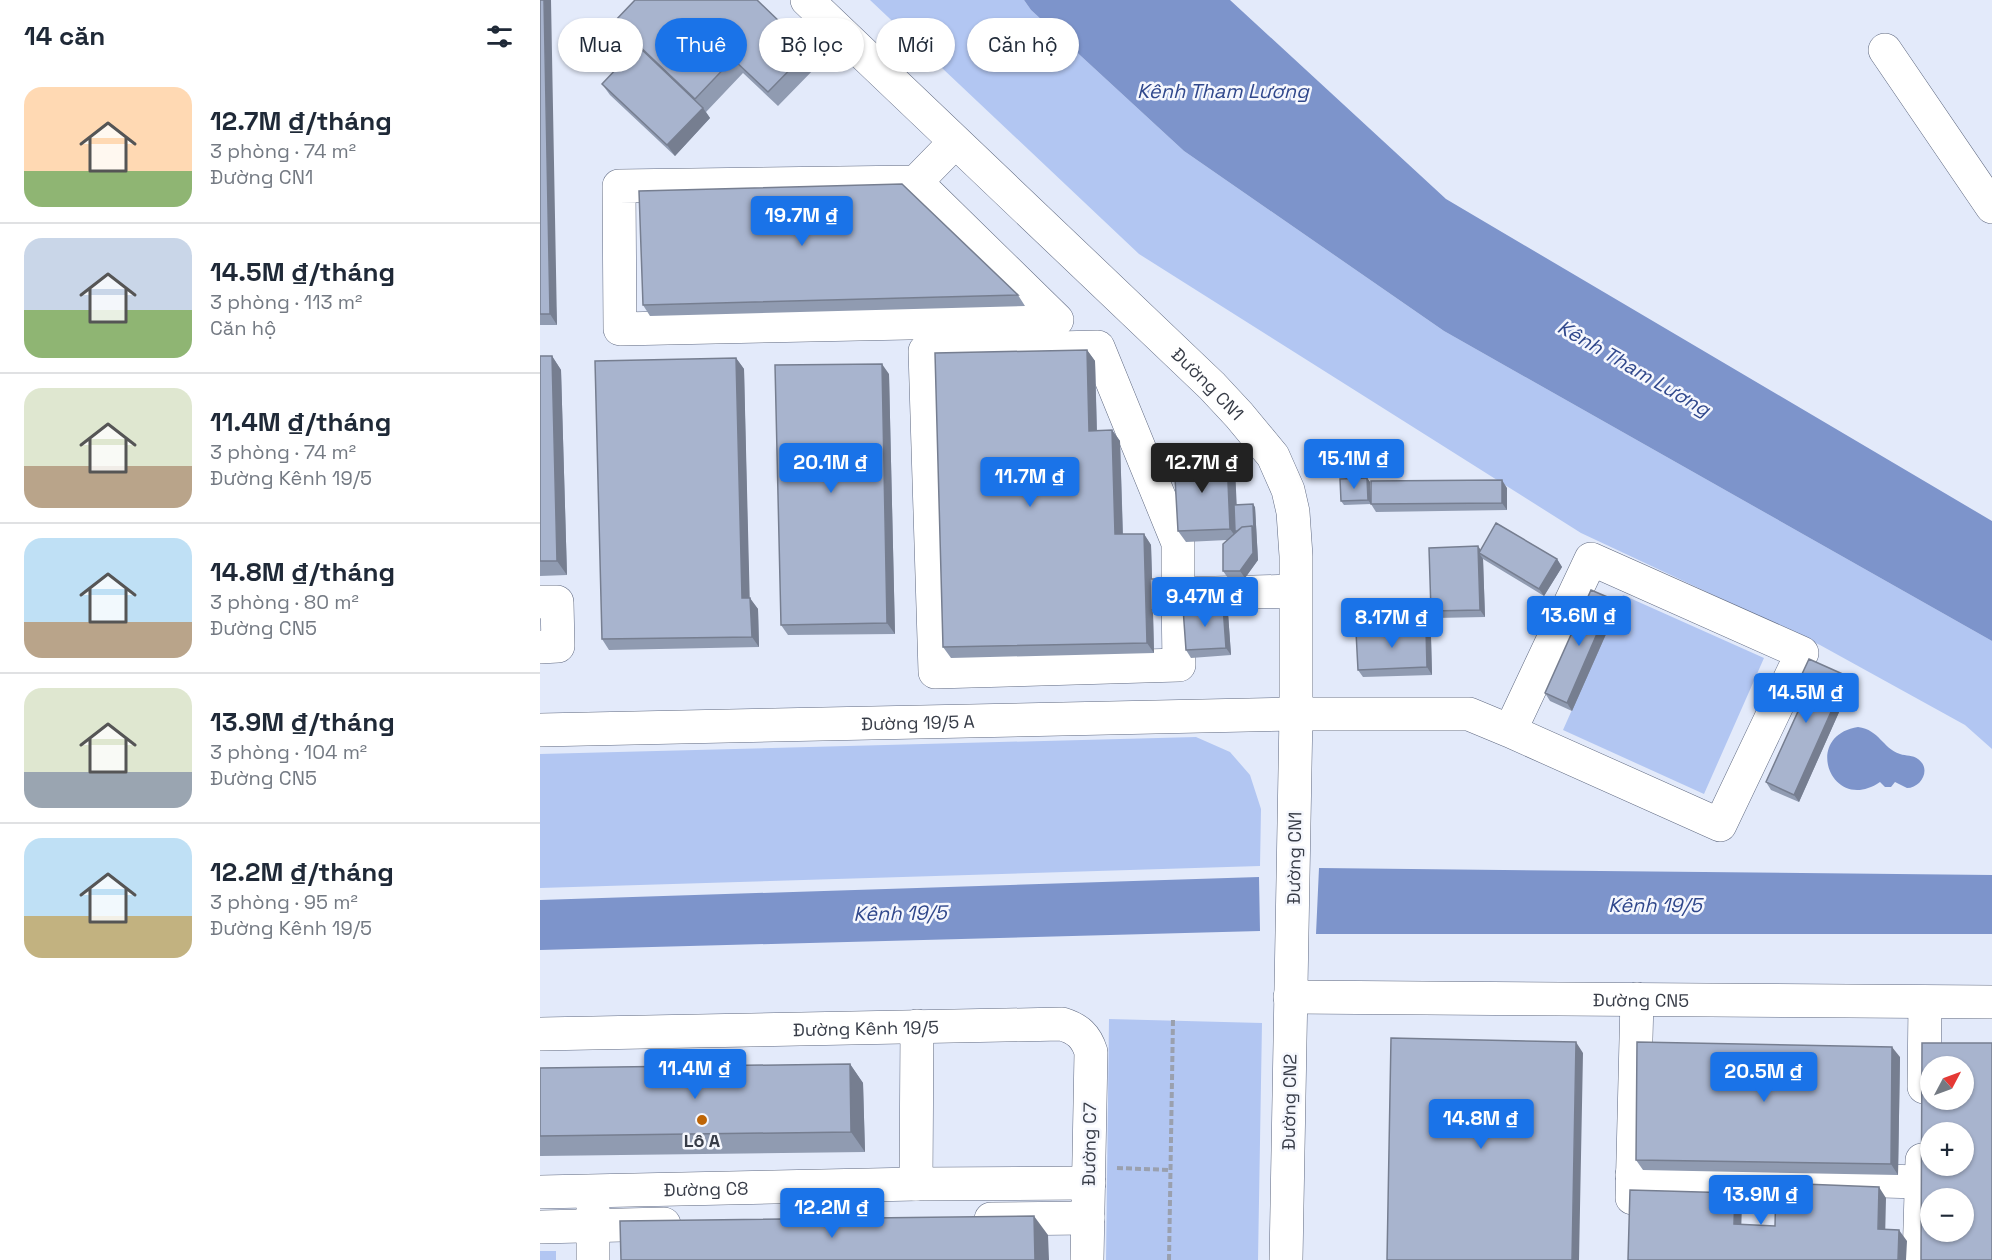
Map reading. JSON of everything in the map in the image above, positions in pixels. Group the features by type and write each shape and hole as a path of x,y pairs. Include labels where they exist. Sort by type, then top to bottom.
{"street":[{"name":"Đường CN1","path":"807,0 1203,378 1260,439 1277,465 1288,490 1294,534 1296,714 1292,944"},
{"path":"1885,50 1992,207"},
{"path":"916,182 1057,320 620,329 619,186 916,182 956,142"},
{"path":"1098,347 1178,543 1178,594 1179,665 935,672 925,351 1098,347"},
{"name":"Đường 19/5 A","path":"540,730 1296,714 1469,714 1720,825 1802,653 1591,559 1510,731"},
{"path":"1178,594 1295,591"},
{"path":"540,602 557,602 558,646 540,646"},
{"name":"Đường CN2","path":"1286,1260 1292,944"},
{"name":"Đường CN5","path":"1290,997 1992,1002"},
{"path":"1631,1223 1637,999"},
{"path":"1919,1260 1925,1002"},
{"name":"Đường Kênh 19/5","path":"540,1034 1062,1024 1080,1032"},
{"path":"916,1184 917,1026"},
{"name":"Đường C7","path":"1080,1032 1088,1041 1091,1052 1102,1176 1088,1218 1088,1260"},
{"path":"1632,1175 1922,1182"},
{"name":"Đường C8","path":"540,1192 916,1184 1102,1176"},
{"path":"593,1190 593,1260"},
{"path":"956,1220 1088,1218"},
{"path":"540,1227 690,1224"}],"path":[{"path":"1168,1260 1173,1020"},
{"path":"1102,1176 1170,1170"}],"shaded area":[{"path":"870,0 1024,0 1040,18 967,18 967,72 1079,72 1079,54 1184,151 1444,331 1992,641 1992,749 1965,725 1820,645 1581,533 1139,254 946,72 955,72 955,18 889,18"},
{"path":"1623,595 1764,658 1704,794 1563,730"},
{"path":"1196,737 1230,752 1250,775 1261,809 1260,866 540,888 540,754"},
{"path":"1109,1019 1262,1023 1258,1260 1106,1260"},
{"path":"540,1251 556,1251 556,1260 540,1260"}],"water":[{"name":"Kênh Tham Lương","path":"1024,0 1230,0 1446,199 1992,521 1992,641 1444,331 1184,151 1079,54 1079,18 1040,18"},
{"path":"1858,727 1876,735 1894,751 1918,759 1922,763 1924,773 1917,785 1907,788 1895,782 1891,787 1885,787 1880,782 1863,789 1848,789 1837,781 1830,770 1827,757 1831,744 1841,733"},
{"name":"Kênh 19/5","path":"1319,868 1992,875 1992,934 1316,934"},
{"name":"Kênh 19/5","path":"1259,877 1260,931 540,950 540,900"}],"building":[{"path":"540,0 544,0 550,314 540,314"},
{"path":"635,0 757,0 776,18 759,18 759,72 788,72 768,92 747,72 747,18 655,18 655,61 643,50 643,18 618,18"},
{"path":"643,51 655,62 655,72 665,72 703,108 667,145 602,84 613,72 643,72"},
{"path":"667,72 721,72 695,99"},
{"path":"902,184 1018,295 643,305 639,191"},
{"path":"1087,350 1089,431 1112,430 1115,534 1144,534 1147,643 943,647 935,353"},
{"path":"540,356 552,356 557,561 540,561"},
{"path":"736,358 742,598 750,598 752,637 602,639 595,361"},
{"path":"882,364 887,623 781,625 775,365"},
{"path":"1227,458 1230,529 1178,531 1174,460"},
{"path":"1367,478 1368,500 1341,501 1340,479"},
{"path":"1502,480 1502,503 1371,504 1371,481"},
{"path":"1253,504 1254,530 1252,526 1242,527 1235,531 1234,505"},
{"path":"1496,523 1557,559 1539,589 1479,553"},
{"path":"1252,526 1253,553 1240,571 1223,571 1223,544 1242,527"},
{"path":"1478,546 1480,610 1431,611 1429,548"},
{"path":"1150,579 1166,579 1167,609 1151,610"},
{"path":"1591,590 1612,599 1567,703 1545,693"},
{"path":"1223,606 1226,648 1186,650 1183,608"},
{"path":"1426,629 1427,667 1358,670 1356,632"},
{"path":"1809,659 1847,676 1794,795 1766,782 1800,707 1789,702"},
{"path":"1391,1038 1576,1042 1572,1260 1387,1260"},
{"path":"1637,1042 1892,1047 1891,1164 1636,1160"},
{"path":"1922,1043 1992,1043 1992,1260 1921,1260 1921,1242 1974,1242 1974,1188 1921,1188 1921,1176 1974,1176 1974,1122 1922,1122 1922,1110 1974,1110 1974,1056 1922,1056"},
{"name":"Lô A","path":"850,1064 851,1132 540,1136 540,1068"},
{"path":"1776,1183 1879,1187 1878,1229 1899,1230 1898,1260 1628,1260 1630,1190 1735,1193 1734,1224 1775,1226"},
{"path":"1034,1216 1035,1260 621,1260 620,1221"}],"place":[{"name":"Lô A","path":"702,1120"}]}
